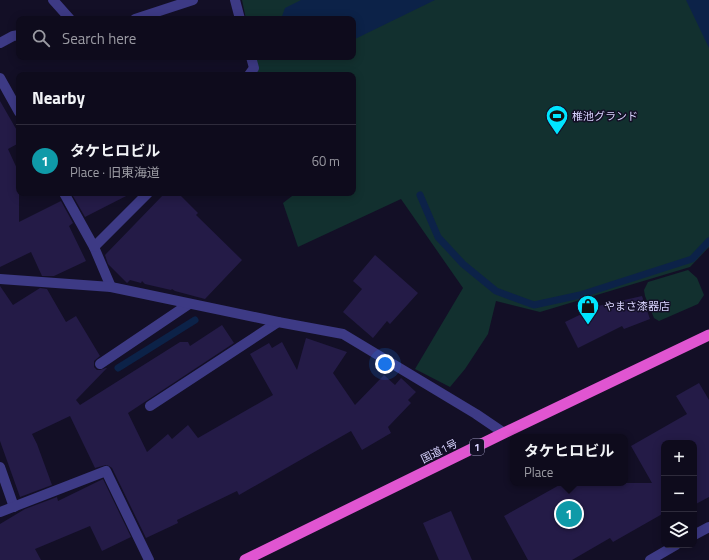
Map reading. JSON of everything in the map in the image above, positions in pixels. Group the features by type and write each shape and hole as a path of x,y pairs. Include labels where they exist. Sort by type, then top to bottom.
{"highway":[{"name":"国道1号","path":"245,560 504,433 709,335"}],"street":[{"path":"53,0 67,16"},
{"path":"144,16 194,0"},
{"path":"235,0 239,16"},
{"path":"0,43 13,36 16,36"},
{"path":"251,72 254,68 252,60"},
{"path":"0,78 16,107"},
{"path":"66,196 94,247 111,287"},
{"path":"94,247 145,196"},
{"path":"0,279 111,287 343,334 476,414 504,433"},
{"path":"100,364 190,304"},
{"path":"150,406 278,322"},
{"path":"0,467 14,508"},
{"path":"0,512 14,508 106,471 149,560"},
{"path":"697,533 709,527"},
{"path":"650,560 671,548"}],"green space":[{"name":"椎池グランド","path":"242,0 709,0 709,247 690,267 540,312 496,301 488,334 465,369 450,387 415,369 463,288 401,199 298,247 283,203 292,196 356,196 356,72 258,72 256,60 356,60 356,16 245,16"},
{"path":"688,270 697,278 704,295 698,304 659,321 654,318 644,290 648,282"}],"water":[{"path":"301,0 435,0 356,39 356,16 282,16 285,8"},
{"path":"686,0 709,0 709,48"}],"building":[{"path":"0,101 16,129 16,145 8,149 16,166 16,196 19,196 19,222 61,201 73,223 69,226 86,261 54,276 42,276 31,252 0,267"},
{"path":"73,196 126,196 85,217"},
{"path":"162,196 181,196 198,213 196,215 242,260 205,299 172,289 145,284 142,281 141,283 130,280 127,283 108,264 105,255"},
{"path":"375,255 418,293 390,324 387,321 373,338 343,312 362,289 353,281"},
{"path":"0,286 13,305 40,288 47,289 66,322 76,316 100,356 94,361 94,367 97,370 107,368 76,400 80,405 180,342 188,342 190,346 222,325 234,343 128,413 147,452 168,434 172,439 188,425 198,438 273,395 250,354 269,343 272,348 282,342 297,370 306,338 347,352 333,373 355,405 384,375 395,385 401,378 416,392 408,400 411,403 388,427 391,433 362,450 351,431 239,495 237,491 177,520 178,523 146,538 112,468 106,465 95,468 70,416 32,434 52,485 20,497 0,441"},
{"path":"642,296 650,319 624,329 622,326 578,348 565,322 598,306"},
{"path":"699,383 709,400 709,497 697,503 697,440 661,440 661,515 613,542 610,538 572,560 528,560 504,516 558,486 628,486 628,483 652,483 631,446 687,414 676,396"},
{"path":"103,479 131,537 102,551 90,526 35,549 41,560 0,560 0,524 25,509 57,497 58,501"},
{"path":"451,511 472,560 439,560 423,523"}],"waterway":[{"path":"420,195 438,237 463,264 496,291 534,305 580,295 692,259 709,241"},
{"path":"118,368 195,320"}],"place":[{"name":"椎池グランド","path":"557,136"},
{"name":"やまさ漆器店","path":"588,326"},
{"name":"タケヒロビル","path":"569,514"}]}
